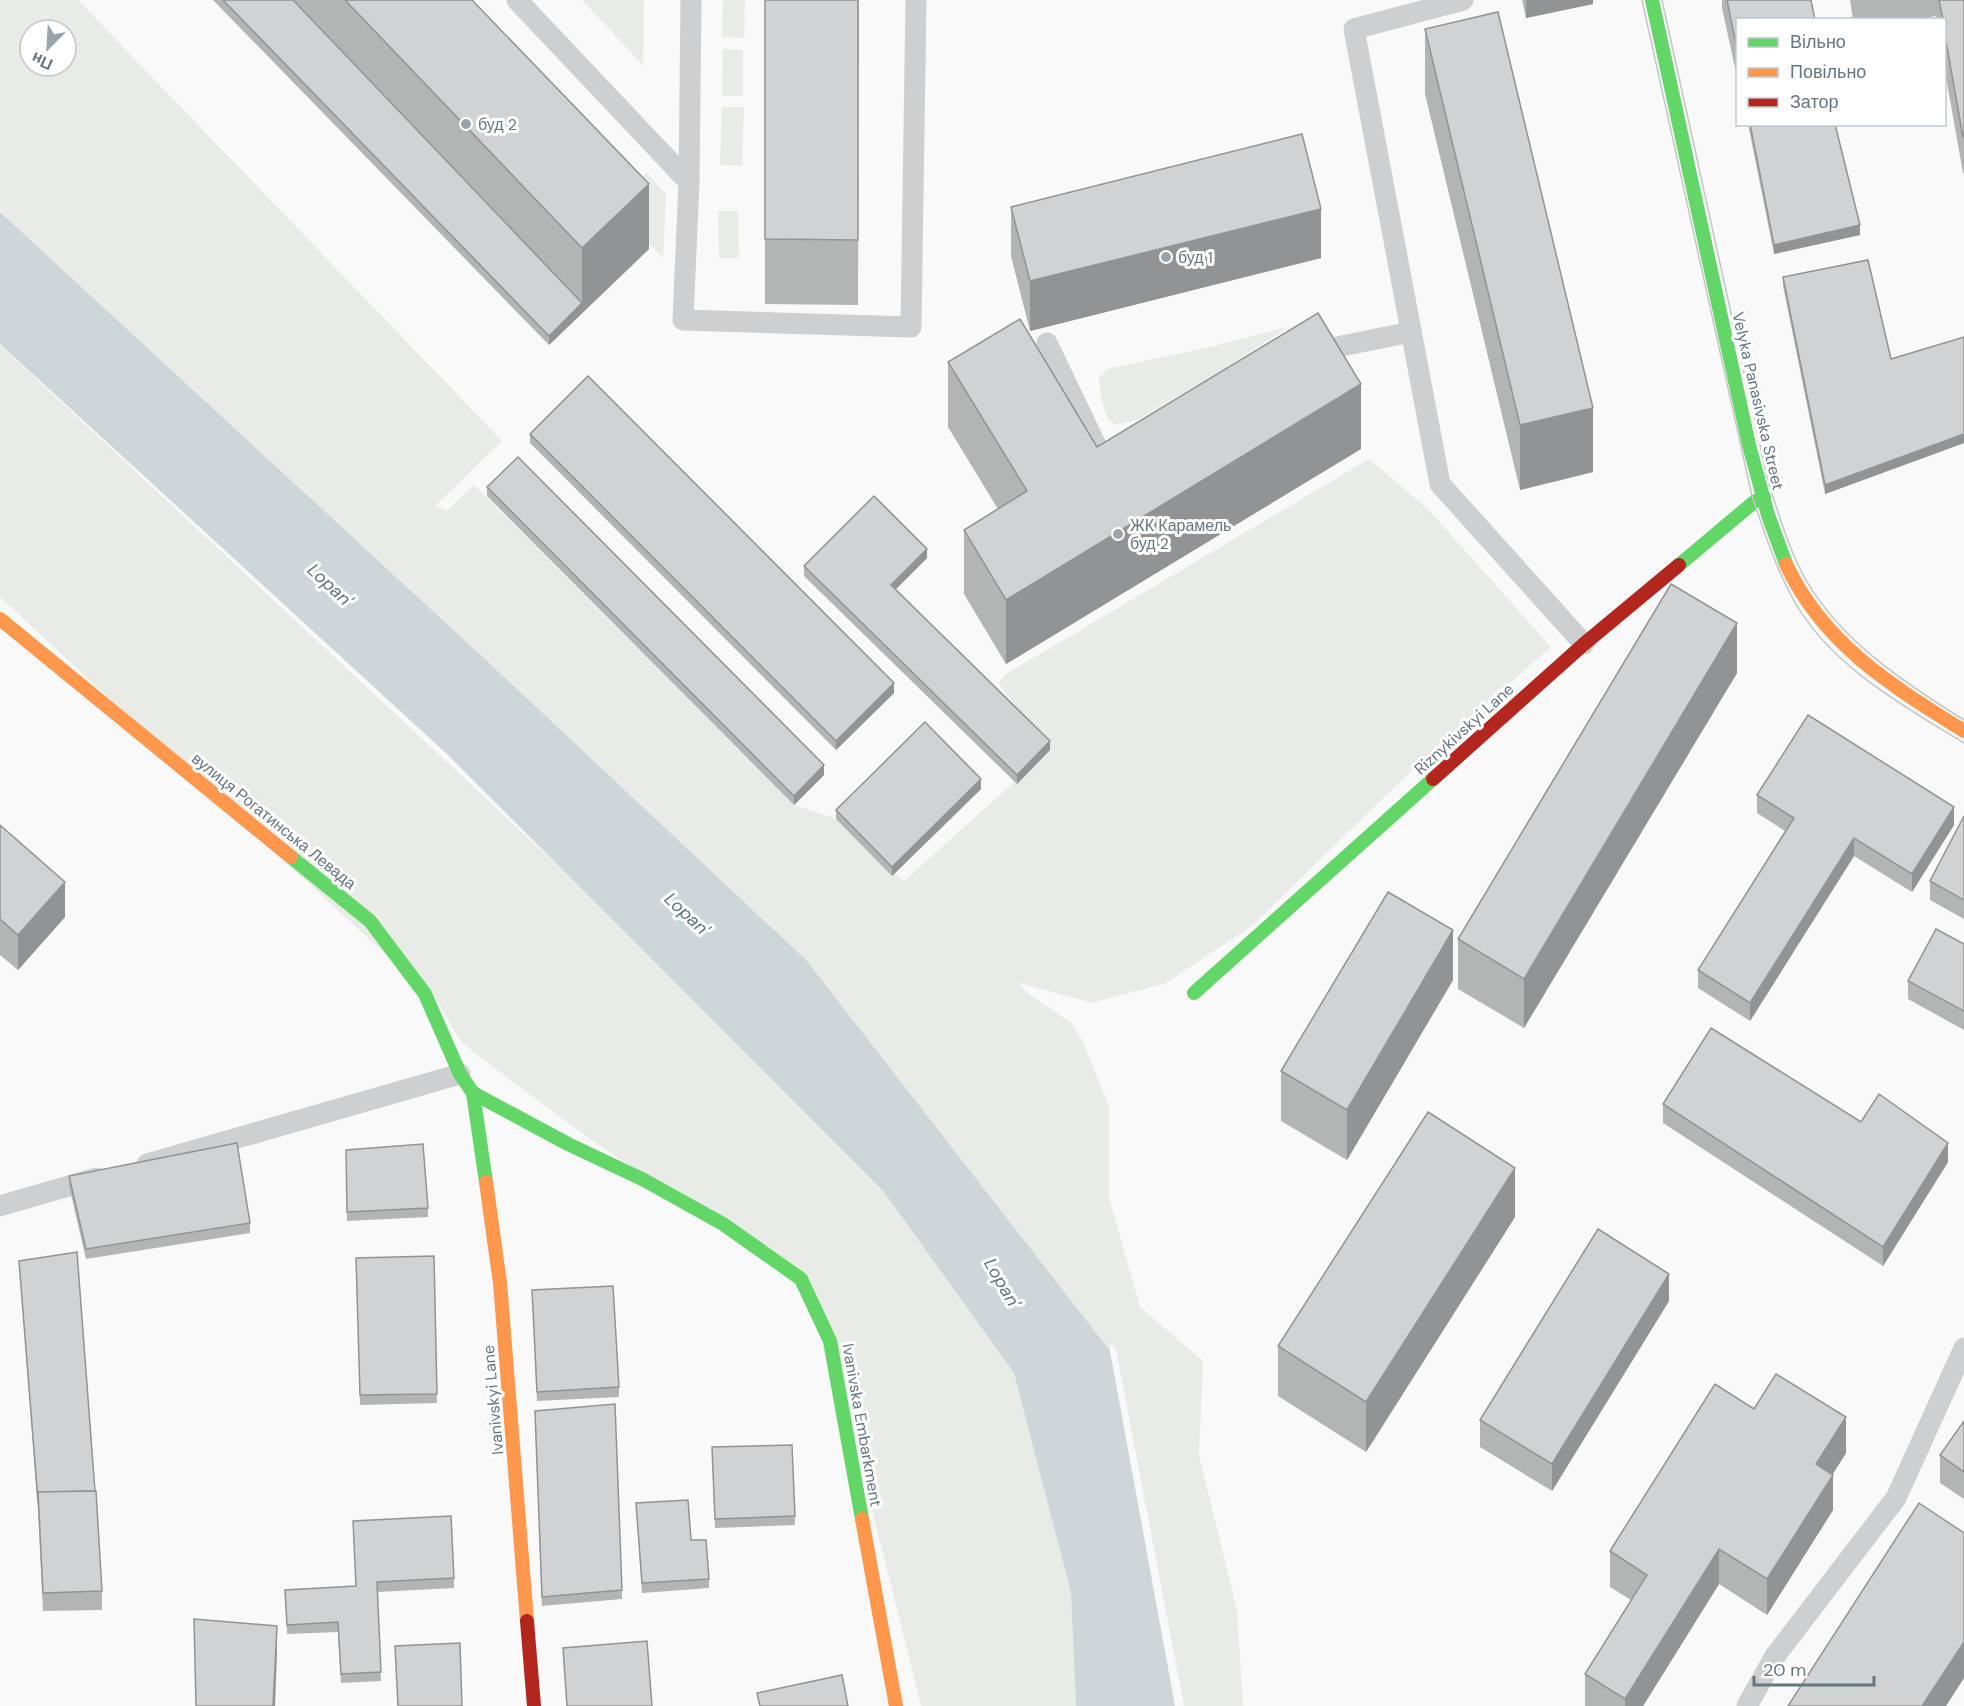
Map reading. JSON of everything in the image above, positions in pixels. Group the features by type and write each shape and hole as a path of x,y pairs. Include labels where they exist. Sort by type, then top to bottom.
{"street":[{"name":"Velyka Panasivska Street","path":"1652,0 1752,453 1774,535 1809,605 1840,641 1889,683 1964,731"},
{"name":"Riznykivskyi Lane","path":"1194,993 1584,644 1754,502 1764,497"},
{"name":"вулиця Рогатинська Левада","path":"0,619 370,921 425,994 460,1074 473,1093"},
{"name":"Ivanivskyi Lane","path":"473,1093 500,1283 534,1706"},
{"name":"Ivanivska Embarkment","path":"473,1093 568,1144 644,1180 713,1219 801,1279 830,1341 896,1706"}],"lane":[{"path":"517,0 689,182"},
{"path":"691,0 689,182 683,320 911,327 916,0"},
{"path":"1463,0 1354,29 1440,484 1584,644"},
{"path":"1293,362 1319,350 1411,332"},
{"path":"1047,343 1101,458 1122,447"},
{"path":"0,1206 460,1074"},
{"path":"1747,1706 1775,1656 1896,1498 1964,1347"}],"shaded area":[{"path":"0,0 78,0 502,441 436,505 447,511 474,485 794,805 836,819 904,881 1050,750 998,683 1008,673 1369,459 1428,509 1551,647 1416,766 1253,925 1166,983 1092,1003 1019,983 1026,992 1071,1023 1081,1038 1109,1106 1109,1198 1140,1307 1203,1361 1199,1455 1237,1611 1243,1706 1184,1706 1116,1349 1111,1342 1110,1351 267,458 0,212"},
{"path":"582,0 644,0 643,65"},
{"path":"723,0 745,0 744,38 722,37"},
{"path":"723,49 743,50 743,96 722,96"},
{"path":"722,107 744,107 742,166 720,165"},
{"path":"647,173 666,194 663,258 613,204"},
{"path":"718,211 738,211 739,258 719,258"},
{"path":"1290,326 1219,372 1139,419 1116,425 1108,420 1101,398 1099,378 1107,369 1211,347"},
{"path":"0,345 555,863 884,1192 1014,1373 1071,1593 1076,1706 921,1706 830,1341 801,1279 590,1139 461,1042 439,1004 0,597"}],"water":[{"name":"Lopan'","path":"0,212 488,662 806,960 1110,1351 1175,1706 1076,1706 1071,1593 1014,1373 884,1192 448,755 0,344"}],"building":[{"path":"223,0 293,0 582,303 549,336"},
{"path":"345,0 472,0 649,184 582,248"},
{"path":"765,0 858,0 858,240 765,239"},
{"path":"1727,0 1811,0 1815,18 1736,18 1736,44"},
{"path":"1939,0 1964,0 1964,137 1946,41 1946,18 1943,18"},
{"path":"1498,12 1593,408 1520,425 1425,29"},
{"path":"1750,126 1835,126 1860,225 1774,245"},
{"path":"1302,134 1321,209 1030,281 1011,207"},
{"path":"1868,260 1891,359 1964,337 1964,434 1825,485 1783,277"},
{"path":"1318,313 1361,384 1006,600 964,530 1027,491 948,362 1020,319 1097,447"},
{"path":"588,376 894,683 836,741 530,434"},
{"path":"518,457 824,765 794,796 487,487"},
{"path":"874,496 927,549 891,585 1050,741 1017,775 804,566"},
{"path":"1671,584 1737,623 1524,979 1458,939"},
{"path":"1808,715 1954,807 1912,874 1854,838 1750,1003 1698,970 1794,818 1757,795"},
{"path":"925,722 981,779 892,867 836,810"},
{"path":"1964,816 1964,900 1930,881"},
{"path":"0,825 65,882 18,935 0,919"},
{"path":"1388,892 1453,930 1347,1110 1281,1071"},
{"path":"1936,929 1964,944 1964,1011 1908,981"},
{"path":"1711,1028 1861,1122 1879,1094 1948,1143 1883,1247 1663,1104"},
{"path":"1428,1112 1515,1168 1366,1402 1278,1346"},
{"path":"237,1143 250,1223 86,1249 69,1176"},
{"path":"423,1144 428,1208 347,1212 346,1150"},
{"path":"1598,1229 1669,1274 1552,1464 1480,1420"},
{"path":"77,1252 95,1491 38,1492 38,1501 19,1261"},
{"path":"434,1256 437,1394 360,1395 356,1258"},
{"path":"613,1286 619,1387 537,1392 532,1290"},
{"path":"1776,1374 1846,1417 1816,1464 1833,1475 1767,1579 1719,1549 1625,1699 1585,1674 1647,1575 1610,1551 1715,1384 1754,1409"},
{"path":"615,1404 622,1590 542,1597 535,1411"},
{"path":"1964,1421 1964,1472 1940,1455"},
{"path":"792,1445 795,1516 715,1519 712,1447"},
{"path":"96,1491 102,1591 43,1593 38,1492"},
{"path":"688,1500 691,1540 706,1540 709,1579 642,1583 636,1503"},
{"path":"1919,1503 1964,1533 1964,1642 1922,1706 1788,1706"},
{"path":"451,1516 454,1578 377,1582 381,1672 341,1674 338,1622 287,1625 285,1590 356,1586 353,1521"},
{"path":"194,1619 277,1626 273,1706 196,1706"},
{"path":"647,1641 652,1706 567,1706 563,1648"},
{"path":"460,1643 462,1706 398,1706 395,1646"},
{"path":"842,1675 848,1706 760,1706 757,1693"}],"tram line":[{"path":"1642,0 1752,496 1781,574 1808,623 1847,664 1892,698 1964,743"},
{"path":"1662,0 1768,481 1794,557 1821,602 1856,642 1898,676 1964,720"}],"traffic: fast":[{"path":"1652,0 1749,445 1768,515 1786,564"},
{"path":"1679,565 1754,502 1764,497"},
{"path":"1194,993 1433,779"},
{"path":"291,857 370,921 425,994 460,1074 473,1093 486,1182"},
{"path":"473,1093 568,1144 644,1180 723,1224 801,1279 830,1341 862,1519"}],"traffic: slow":[{"path":"1786,564 1801,592 1819,618 1862,661 1911,697 1964,731"},
{"path":"0,619 291,857"},
{"path":"486,1182 500,1283 527,1621"},
{"path":"862,1519 896,1706"}],"traffic: jam":[{"path":"1433,779 1584,644 1679,565"},
{"path":"527,1621 534,1706"}],"place":[{"name":"буд 2","path":"466,124"},
{"name":"буд 1","path":"1166,257"},
{"name":"ЖК Карамель буд 2","path":"1118,534"}]}
